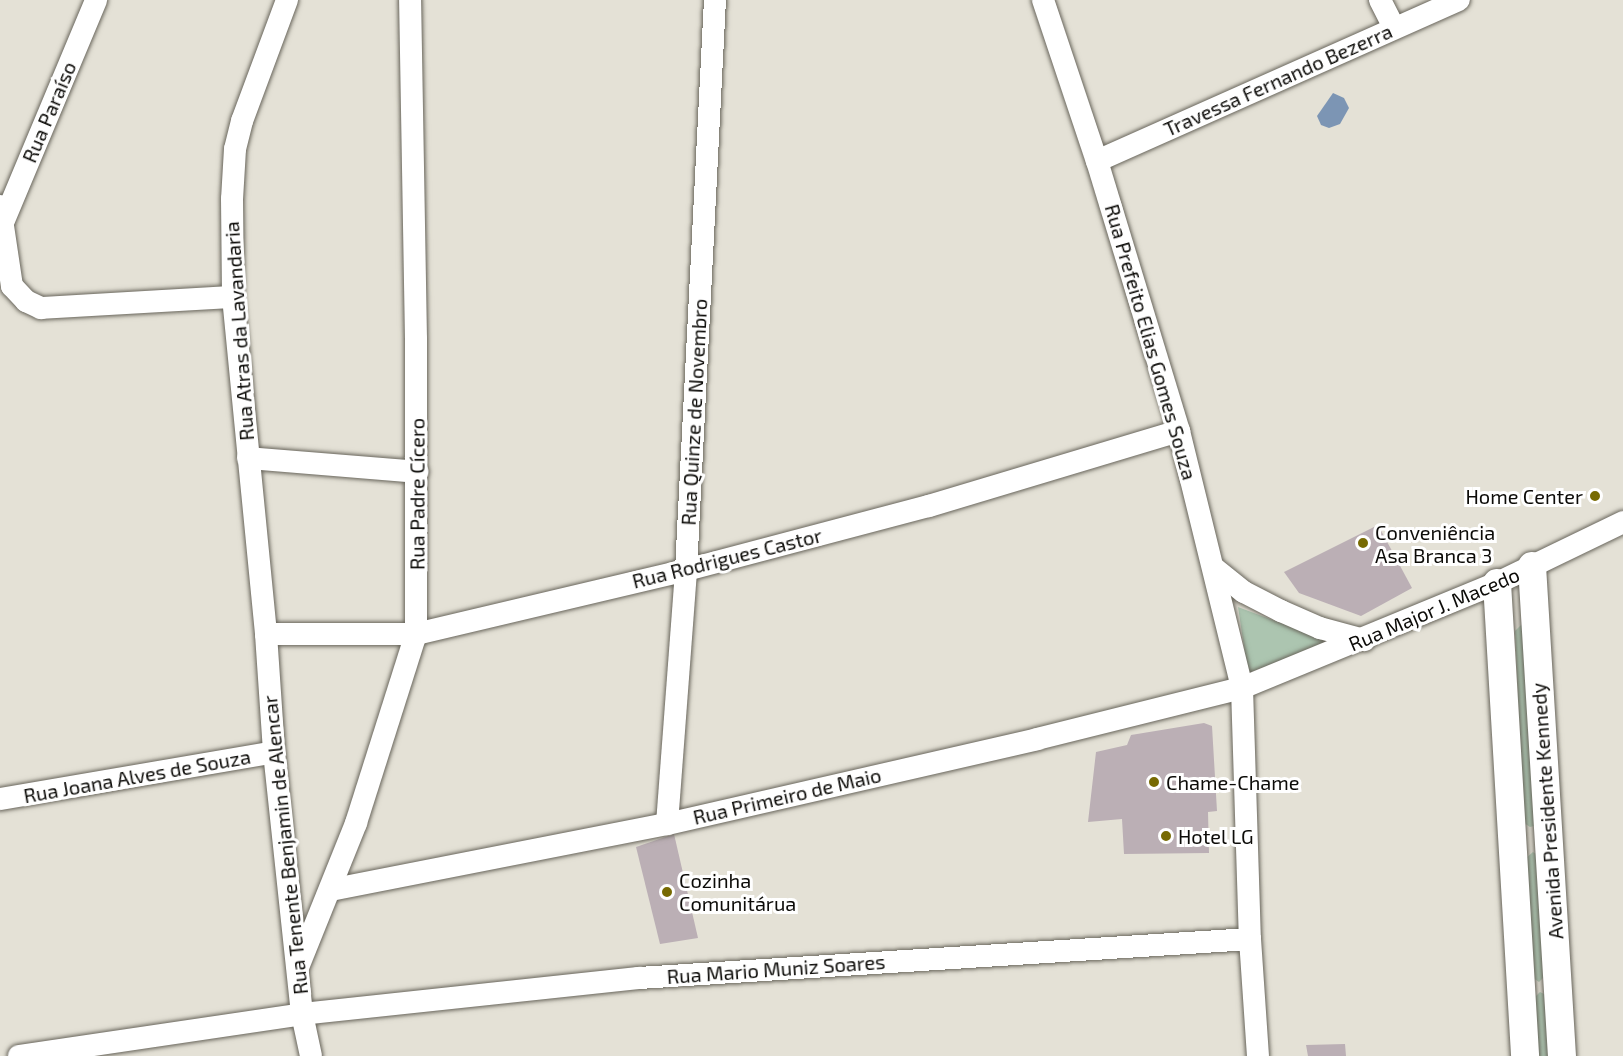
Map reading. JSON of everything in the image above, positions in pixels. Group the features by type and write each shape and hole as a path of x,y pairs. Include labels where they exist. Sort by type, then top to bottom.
{"street":[{"name":"Rua Paraíso","path":"1,215 96,0"},
{"name":"Rua Atras da Lavandaria","path":"266,634 233,297 232,199 235,149 242,122 287,0"},
{"name":"Rua Padre Cícero","path":"297,968 356,823 416,634 417,472 410,0"},
{"name":"Rua Quinze de Novembro","path":"667,824 686,570 715,0"},
{"name":"Rua Prefeito Elias Gomes Souza","path":"1043,0 1097,161 1179,431 1242,688 1250,939 1258,1056"},
{"path":"1380,0 1394,27"},
{"name":"Travessa Fernando Bezerra","path":"1097,161 1459,0"},
{"path":"1,215 12,286 26,302 41,308 233,297"},
{"name":"Rua Rodrigues Castor","path":"266,634 416,634 686,570 929,506 1179,431"},
{"path":"248,458 417,472"},
{"name":"Rua Major J. Macedo","path":"1242,688 1364,640 1497,583 1623,522"},
{"name":"Avenida Presidente Kennedy","path":"1532,566 1562,1056"},
{"path":"1214,568 1244,592 1281,610 1320,628 1364,640"},
{"name":"Avenida Presidente Kennedy","path":"1497,583 1525,1056"},
{"name":"Rua Tenente Benjamin de Alencar","path":"266,634 274,752 297,968 302,1014 311,1056"},
{"name":"Rua Primeiro de Maio","path":"330,890 667,824 1037,739 1242,688"},
{"name":"Rua Joana Alves de Souza","path":"0,799 274,752"},
{"path":"1513,839 1548,837"},
{"name":"Rua Mario Muniz Soares","path":"20,1056 302,1014 639,978 1250,939"}],"green space":[{"path":"1238,607 1332,642 1248,673"},
{"path":"1521,625 1524,626 1534,826 1530,827 1524,823 1515,631"},
{"path":"1533,852 1536,854 1544,977 1539,982 1533,978 1526,858"},
{"path":"1540,992 1544,994 1549,1056 1537,1056 1534,998"}],"water":[{"path":"1333,93 1344,98 1349,108 1340,124 1329,128 1321,125 1317,116"}],"building":[{"path":"1378,525 1412,588 1361,616 1299,593 1284,572"},
{"name":"Chame-Chame","path":"1204,723 1212,726 1217,811 1208,812 1209,853 1124,854 1122,819 1088,822 1096,752 1127,745 1131,735"},
{"name":"Cozinha Comunitárua","path":"674,834 698,938 660,944 636,847"},
{"path":"1345,1044 1346,1056 1308,1056 1306,1045"}],"place":[{"name":"Home Center","path":"1595,496"},
{"name":"Conveniência Asa Branca 3","path":"1363,543"},
{"name":"Chame-Chame","path":"1154,782"},
{"name":"Hotel LG","path":"1166,836"},
{"name":"Cozinha Comunitárua","path":"667,892"}]}
